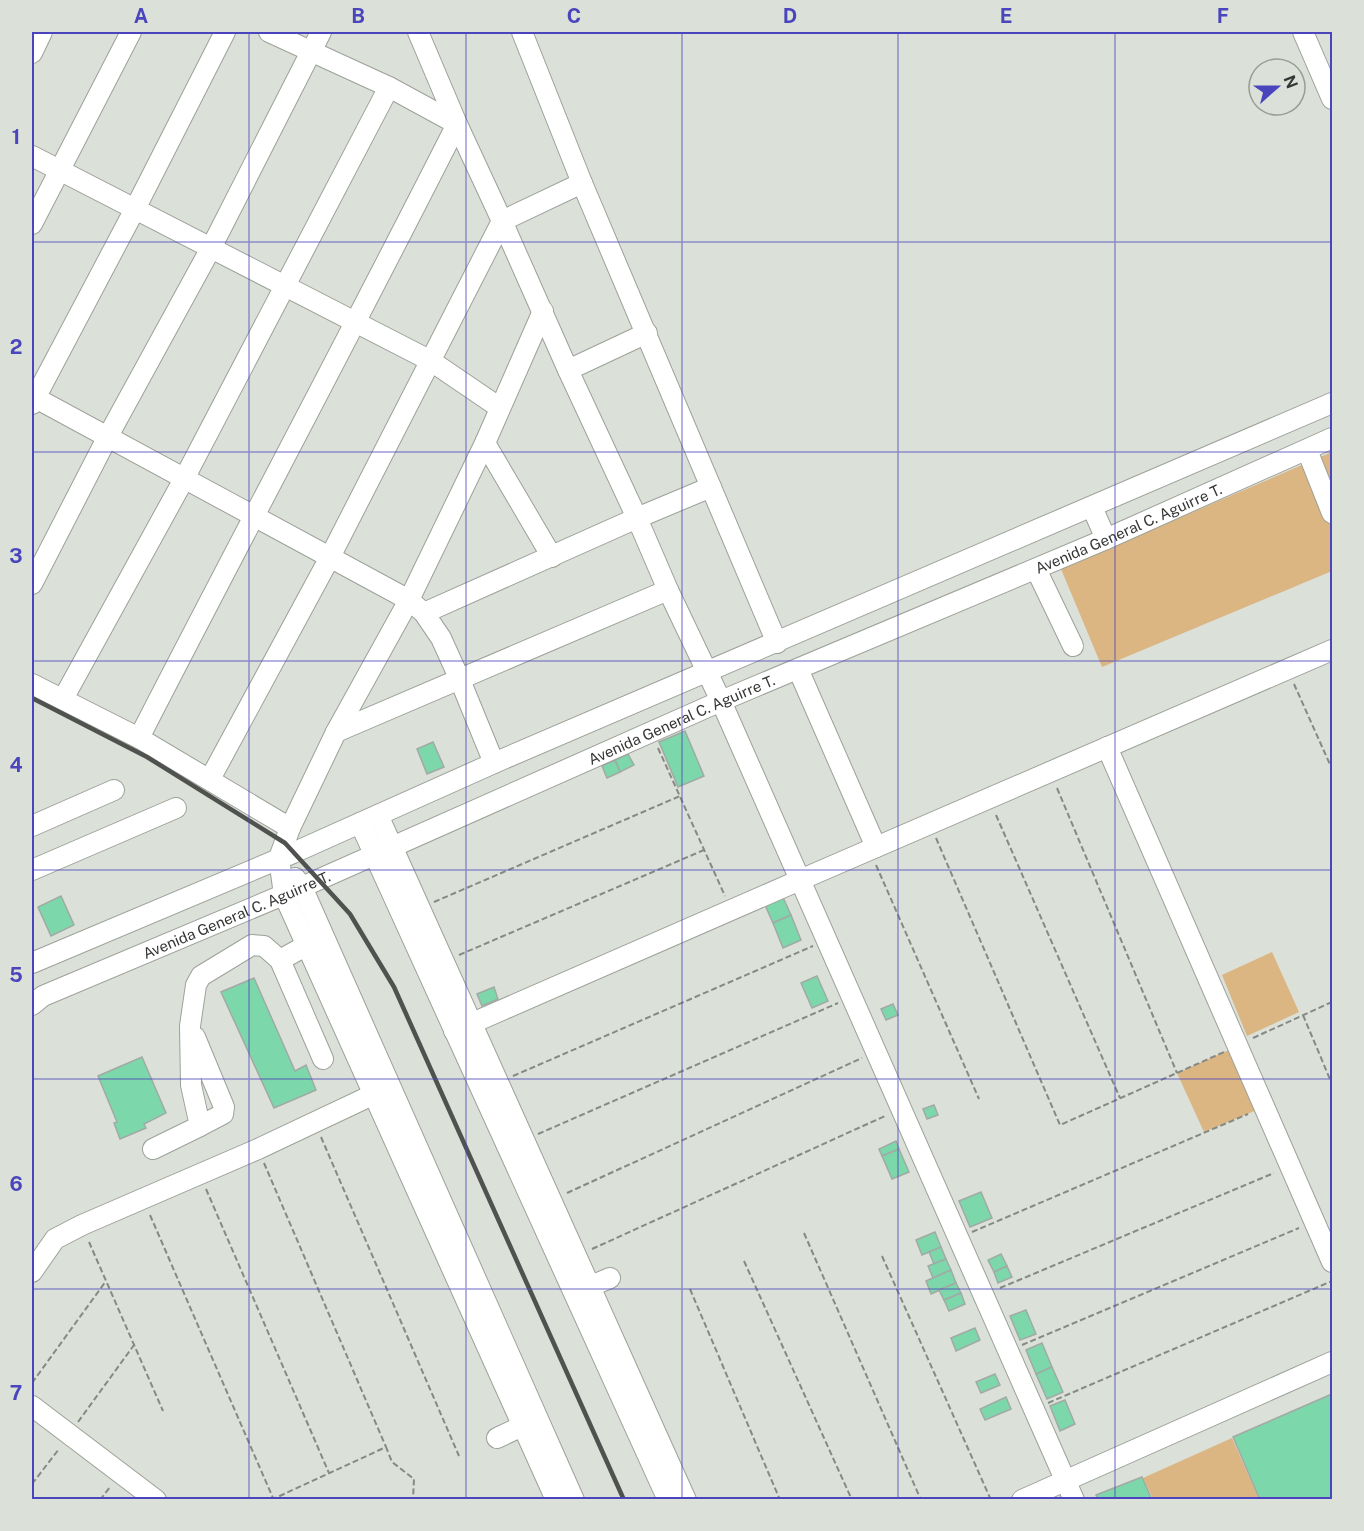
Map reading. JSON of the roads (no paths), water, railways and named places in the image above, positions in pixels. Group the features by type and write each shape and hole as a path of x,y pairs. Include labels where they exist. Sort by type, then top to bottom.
{"street":[{"path":"32,53 42,32"},
{"path":"32,224 131,32"},
{"path":"225,32 135,209 33,400 409,600 424,614 441,638 494,763"},
{"path":"269,32 389,87 457,124"},
{"path":"32,584 107,438 211,248 321,32"},
{"path":"418,32 457,124 637,518 668,591 721,701 1074,1500"},
{"path":"522,32 582,183 777,643"},
{"path":"1303,32 1332,99"},
{"path":"63,699 184,479 389,87"},
{"path":"139,738 252,517 356,323 457,124"},
{"path":"32,156 431,361 500,408"},
{"path":"210,779 329,559 502,220 582,183"},
{"path":"543,311 485,443 409,600 336,732 290,828 279,858 530,1422 574,1500"},
{"path":"568,370 646,333"},
{"name":"Avenida General C. Aguirre T.","path":"32,963 1332,403"},
{"name":"Avenida General C. Aguirre T.","path":"35,996 293,891 721,701 1106,539 1332,438"},
{"path":"485,443 552,557"},
{"path":"1307,450 1332,513"},
{"path":"424,614 711,487"},
{"path":"1092,507 1106,539"},
{"path":"1036,569 1073,646"},
{"path":"336,732 668,591"},
{"path":"463,1028 732,909 1332,650"},
{"path":"798,669 873,848"},
{"path":"32,684 139,738 290,828"},
{"path":"1107,747 1332,1263"},
{"path":"32,826 114,789"},
{"path":"32,870 176,808"},
{"path":"369,819 581,1290 668,1500"},
{"path":"384,850 420,908 443,961 463,1028 498,1083 576,1257 581,1290 686,1500"},
{"path":"280,960 315,941"},
{"path":"200,1126 191,1085 190,1026 196,985 201,976 252,945 264,946 280,960 323,1059"},
{"path":"153,1149 223,1114 224,1107 190,1026"},
{"path":"32,1272 55,1239 82,1225 258,1149 382,1091"},
{"path":"581,1290 610,1278"},
{"path":"1022,1500 1332,1362"},
{"path":"32,1406 156,1500"},
{"path":"497,1438 530,1422"},
{"path":"530,1422 556,1500"}],"railway":[{"path":"32,698 147,757 285,843 350,914 394,987 624,1500"}]}
